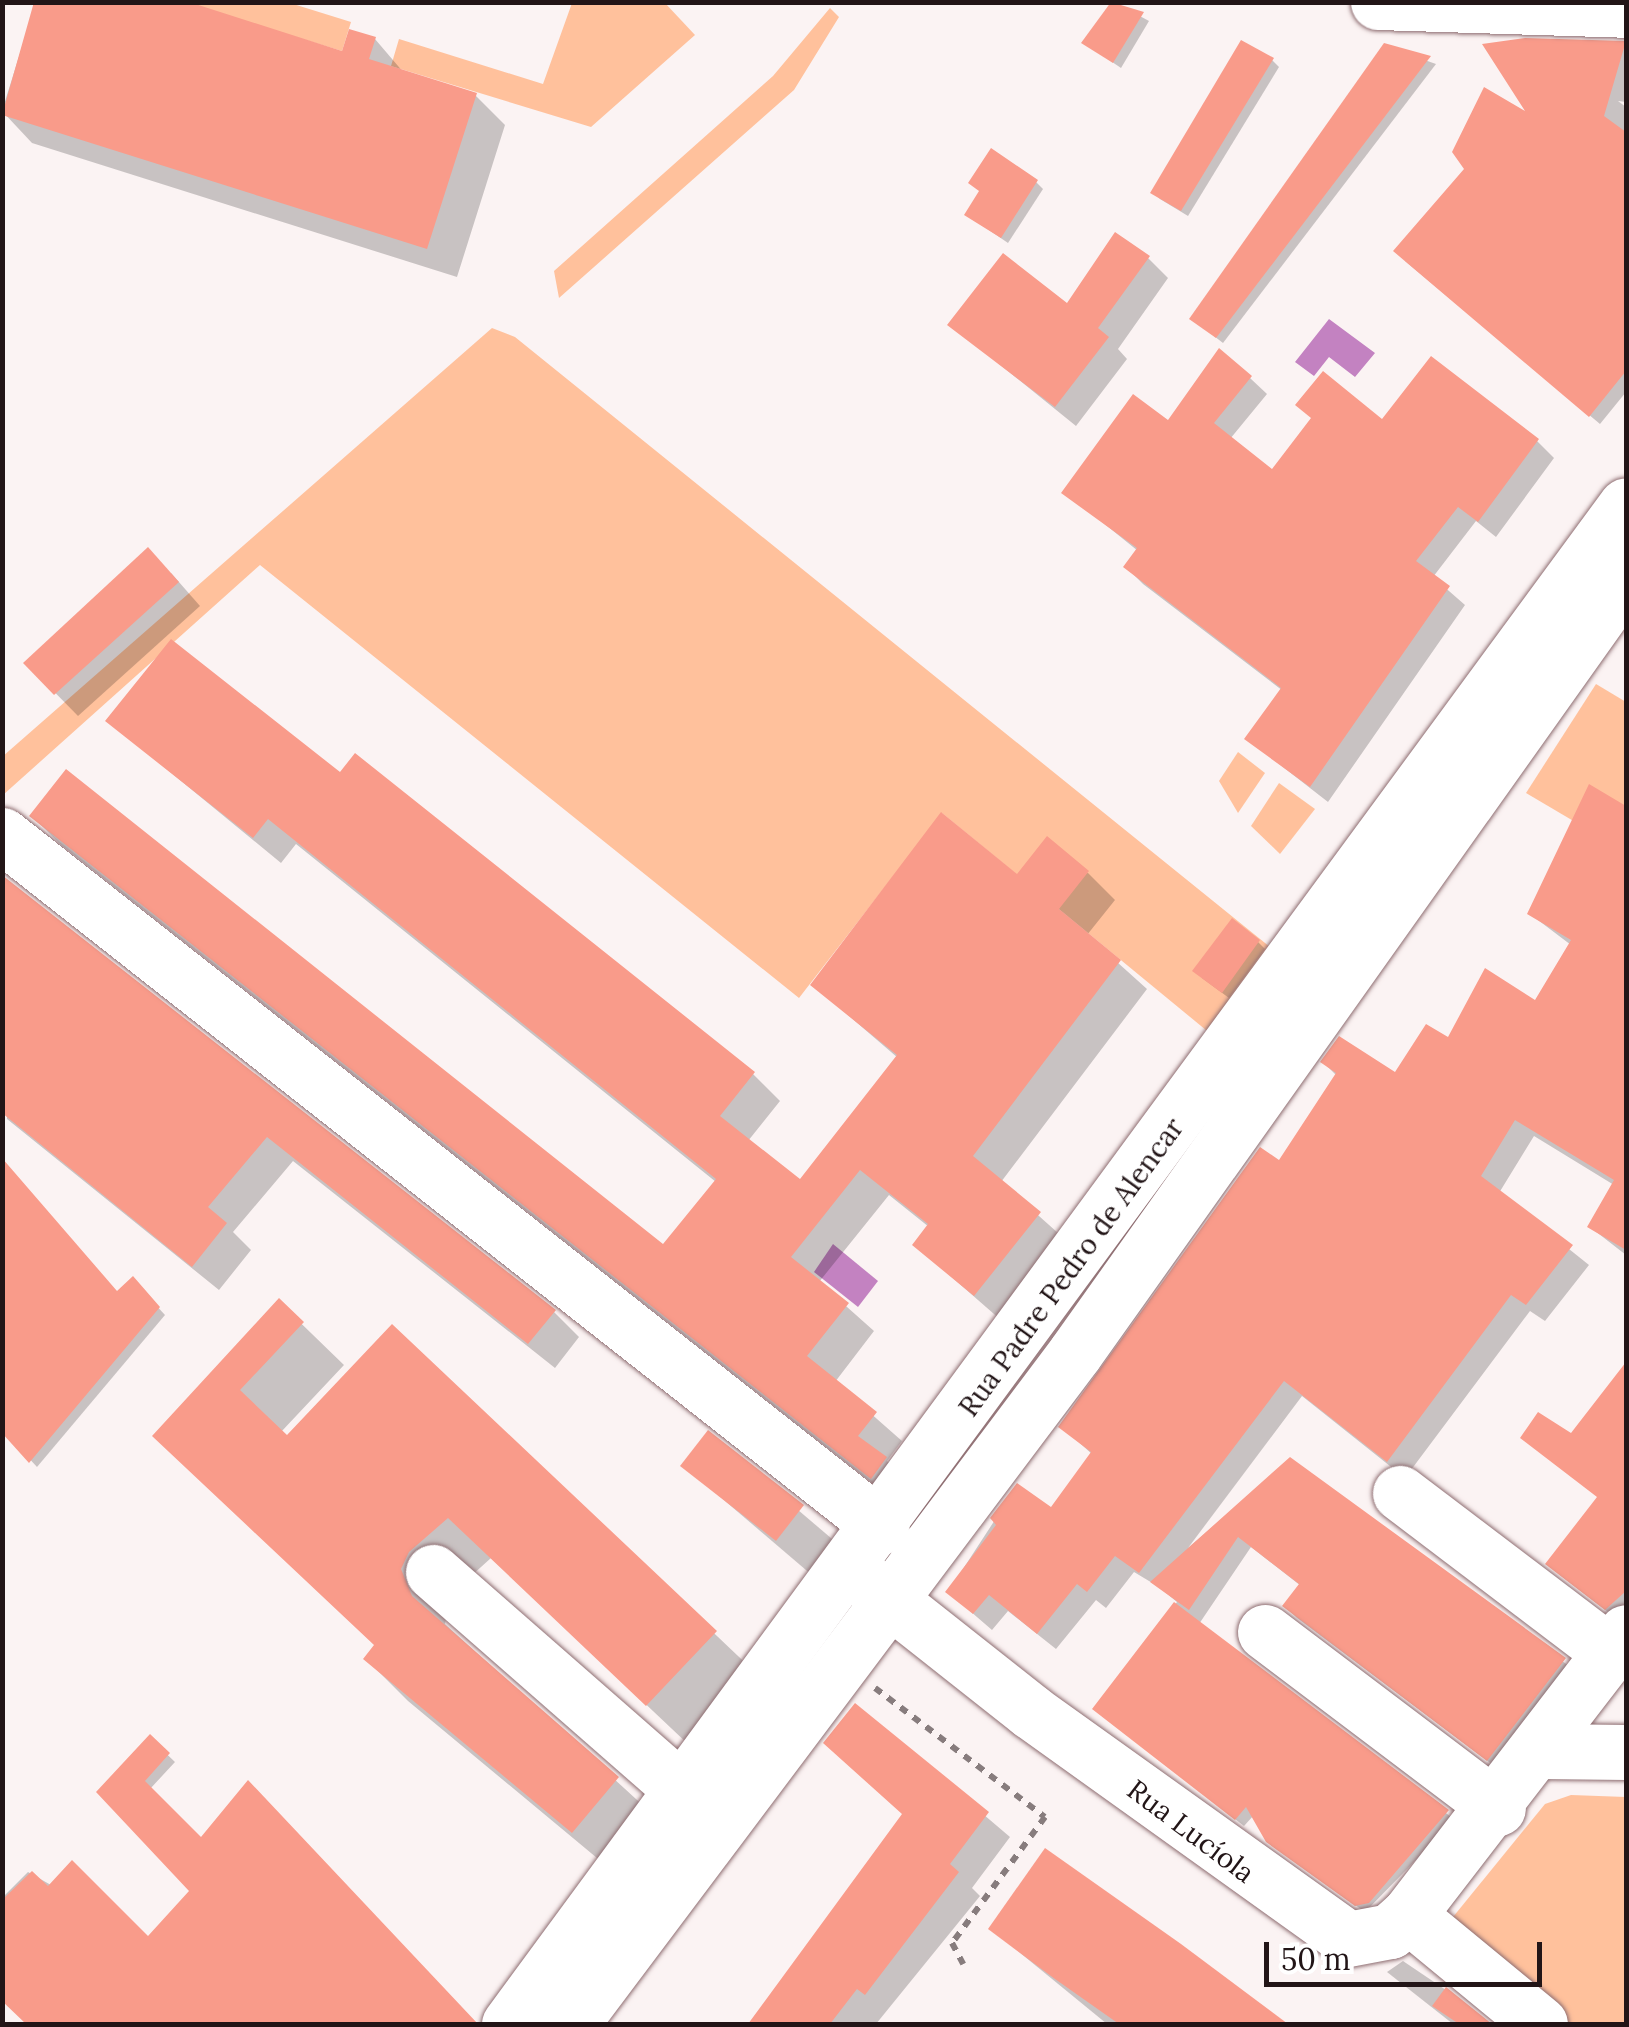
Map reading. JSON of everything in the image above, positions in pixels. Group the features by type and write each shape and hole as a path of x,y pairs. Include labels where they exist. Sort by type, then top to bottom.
{"main road":[{"path":"1378,2 1626,10"},
{"name":"Rua Padre Pedro de Alencar","path":"571,2024 842,1664 875,1565 1361,910 1626,505"},
{"name":"Rua Padre Pedro de Alencar","path":"509,2024 684,1792 875,1565 1361,910 1626,578"},
{"name":"Rua Lucíola","path":"2,835 875,1565 1329,1934 1364,1938 1408,1915"},
{"path":"1400,1493 1619,1642 1498,1808 1408,1915 1540,2024"},
{"path":"433,1572 684,1792"},
{"path":"1266,1632 1498,1808"},
{"path":"1542,1751 1626,1752"}],"path":[{"path":"842,1664 1045,1817 952,1943 963,1964"}],"shaded area":[{"path":"184,3 290,3 351,22 342,51"},
{"path":"572,3 665,3 695,35 591,127 391,66 399,39 543,84"},
{"path":"830,8 839,17 794,90 559,298 554,271 773,76"},
{"path":"1329,319 1375,353 1355,377 1329,357 1314,376 1295,362"},
{"path":"492,328 515,337 1270,947 1212,1035 942,813 799,998 260,565 3,795 2,757"},
{"path":"1596,684 1626,702 1626,852 1526,793"},
{"path":"1238,752 1265,773 1238,813 1219,781"},
{"path":"1279,783 1315,809 1280,854 1251,826"},
{"path":"833,1244 878,1281 858,1307 814,1272"},
{"path":"1571,1795 1626,1797 1626,2024 1569,2024 1453,1917 1545,1804"}],"building":[{"path":"34,2 189,2 342,51 349,29 376,37 369,59 477,93 427,249 2,115"},
{"path":"1111,2 1144,12 1113,63 1081,43"},
{"path":"1525,38 1626,41 1604,116 1626,132 1626,371 1589,417 1393,251 1464,169 1452,152 1484,87 1525,111 1482,44"},
{"path":"1241,40 1274,58 1181,211 1150,193"},
{"path":"1384,43 1431,56 1216,338 1189,319"},
{"path":"991,148 1038,180 1001,238 964,215 979,191 968,183"},
{"path":"1115,232 1150,256 1098,328 1109,337 1055,407 947,325 1003,253 1067,303"},
{"path":"1219,348 1252,376 1214,423 1272,469 1311,418 1295,405 1323,371 1382,419 1431,356 1539,439 1478,522 1458,507 1416,561 1450,586 1310,787 1244,739 1281,688 1123,567 1137,548 1061,493 1133,394 1168,420"},
{"path":"148,547 179,582 54,695 23,663"},
{"path":"171,639 340,772 355,753 755,1072 720,1116 800,1179 897,1055 810,985 941,812 1017,874 1047,836 1089,871 1059,909 1121,960 973,1156 1041,1212 974,1296 912,1245 928,1224 860,1170 791,1257 849,1303 807,1356 877,1412 858,1436 887,1457 871,1479 29,816 66,769 663,1244 716,1179 268,819 253,838 105,721"},
{"path":"1589,784 1626,806 1626,1250 1587,1227 1614,1180 1515,1120 1481,1176 1573,1245 1526,1305 1511,1295 1387,1462 1284,1381 1139,1573 1115,1556 1087,1592 1077,1584 1037,1634 989,1595 973,1614 945,1592 996,1525 990,1518 1017,1483 1051,1507 1091,1452 1058,1427 1260,1147 1279,1160 1336,1073 1320,1062 1339,1036 1395,1072 1426,1024 1448,1037 1485,968 1535,1000 1571,940 1527,914"},
{"path":"2,875 556,1310 528,1344 267,1137 208,1207 227,1223 192,1267 2,1113"},
{"path":"1232,918 1260,940 1222,993 1192,971"},
{"path":"2,1158 117,1291 133,1276 160,1307 29,1463 2,1433"},
{"path":"279,1298 304,1322 240,1390 287,1435 392,1324 717,1631 646,1706 448,1518 409,1552 401,1569 412,1596 619,1777 572,1833 363,1659 374,1645 152,1436"},
{"path":"1626,1362 1626,1591 1605,1610 1545,1564 1597,1497 1520,1438 1538,1412 1571,1433"},
{"path":"708,1430 804,1505 776,1541 680,1466"},
{"path":"1290,1457 1566,1658 1487,1761 1282,1606 1299,1584 1238,1537 1189,1610 1150,1582"},
{"path":"1174,1602 1449,1810 1369,1903 1355,1906 1266,1842 1246,1807 1235,1820 1092,1709"},
{"path":"855,1703 989,1812 950,1864 959,1872 865,1995 857,1989 830,2024 748,2024 902,1814 823,1743"},
{"path":"150,1734 170,1753 145,1781 201,1837 248,1780 478,2024 26,2024 2,2001 2,1900 32,1871 48,1886 72,1860 148,1936 189,1891 96,1792"},
{"path":"1045,1848 1288,2024 1119,2024 1055,1979 988,1929"},
{"path":"1446,1987 1492,2024 1459,2024 1432,2006"}]}
